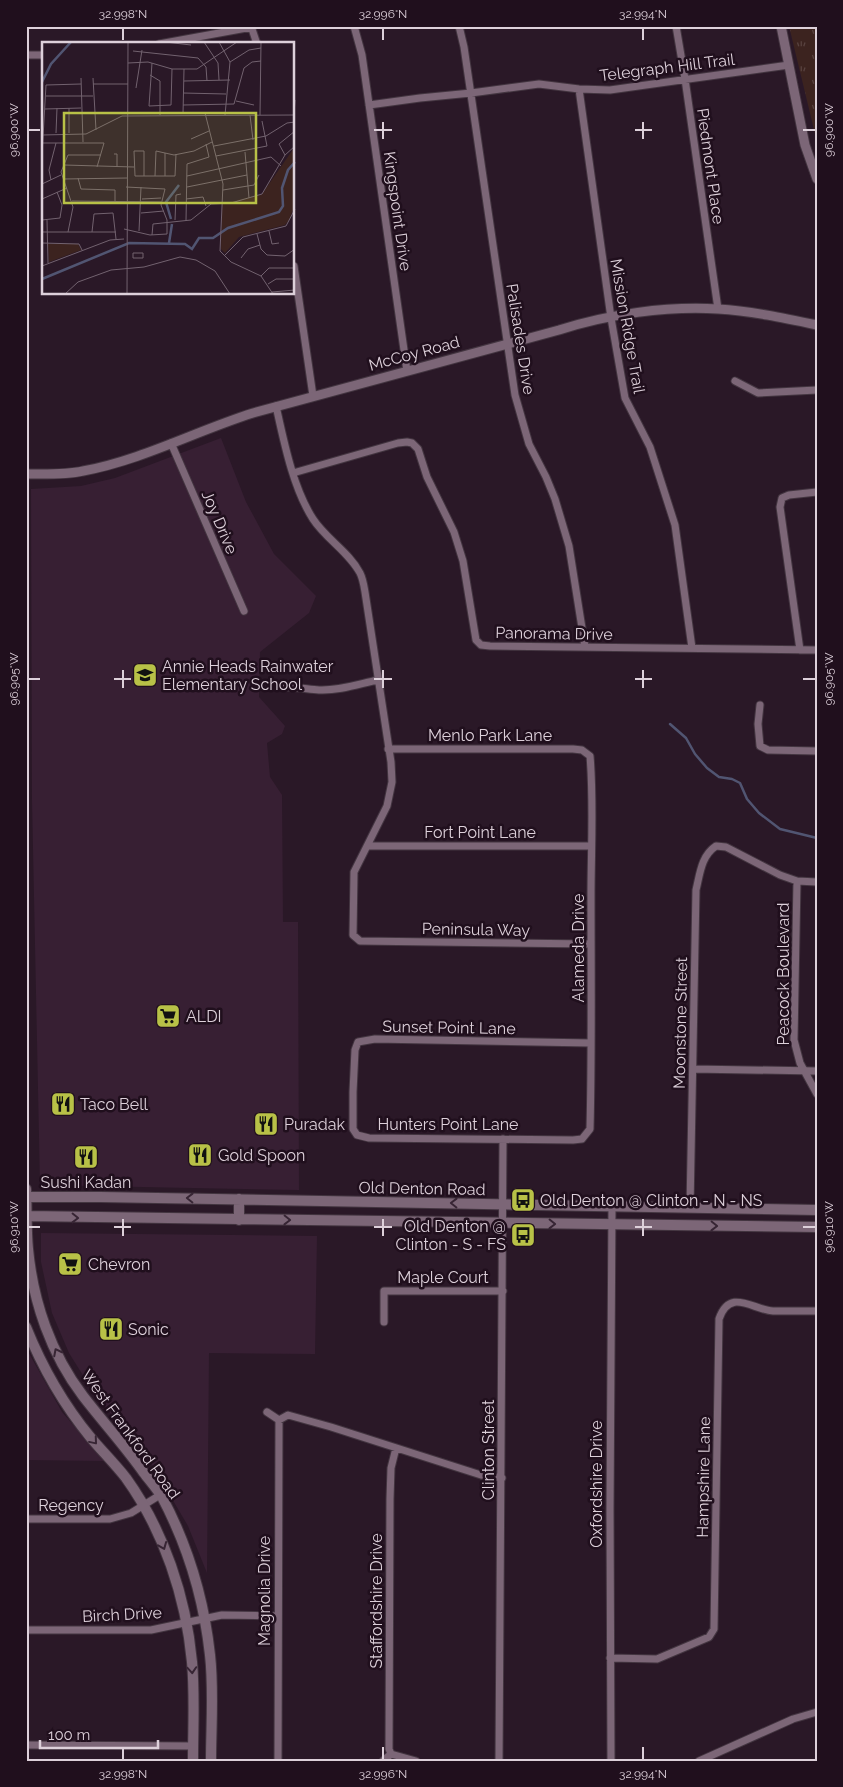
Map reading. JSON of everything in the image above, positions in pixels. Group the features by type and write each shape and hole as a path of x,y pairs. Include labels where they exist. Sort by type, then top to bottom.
{"main road":[{"name":"West Frankford Road","path":"26,1189 28,1249 34,1289 39,1312 52,1344 81,1393 130,1453 160,1495 188,1555 205,1618 210,1656 211,1761"},
{"name":"Old Denton Road","path":"26,1197 239,1199 817,1210"},
{"path":"239,1199 239,1220"},
{"name":"Old Denton Road","path":"26,1216 817,1227"},
{"name":"West Frankford Road","path":"26,1327 52,1383 90,1437 124,1476 142,1505 158,1534 175,1576 185,1622 192,1670 193,1761"}],"street":[{"name":"Kingspoint Drive","path":"354,26 362,55 407,371"},
{"name":"Palisades Drive","path":"460,26 514,395 529,444 555,499 569,546 585,647"},
{"name":"Piedmont Place","path":"676,26 718,309"},
{"path":"781,26 805,145 817,179"},
{"path":"170,42 252,27 256,42"},
{"path":"26,55 42,55"},
{"name":"Telegraph Hill Trail","path":"369,105 539,84 579,89 610,90 789,65"},
{"name":"Mission Ridge Trail","path":"579,89 611,318 625,398 650,447 675,525 692,648"},
{"path":"295,273 313,396"},
{"name":"McCoy Road","path":"26,474 51,474 95,469 171,444 220,423 276,406 584,322 663,311 718,309 773,316 817,325"},
{"path":"735,381 758,393 817,390"},
{"path":"276,406 293,473 304,503 313,520 352,561 361,575 365,592 392,782 390,797 368,846"},
{"name":"Panorama Drive","path":"293,473 398,443 412,443 418,449 427,477 454,532 463,561 476,640 481,645 817,650"},
{"name":"Joy Drive","path":"171,444 244,611"},
{"path":"800,650 780,507 782,498 789,495 817,492"},
{"path":"284,687 319,690 343,688 378,680"},
{"path":"760,705 758,724 760,746 768,750 817,750"},
{"name":"Menlo Park Lane","path":"388,749 573,749 582,750 590,756"},
{"name":"Alameda Drive","path":"582,1138 590,1129 593,785 590,756"},
{"name":"Fort Point Lane","path":"368,846 591,846"},
{"name":"Peninsula Way","path":"368,846 357,864 353,882 353,934 360,941 591,944"},
{"name":"Moonstone Street","path":"690,1208 696,890 705,856 716,846 726,847 780,875 797,880"},
{"path":"797,880 817,882"},
{"name":"Peacock Boulevard","path":"797,880 794,1040 798,1058 817,1094"},
{"name":"Sunset Point Lane","path":"353,1092 355,1050 358,1042 366,1040 591,1043"},
{"path":"693,1069 817,1071"},
{"name":"Hunters Point Lane","path":"353,1092 353,1129 357,1135 369,1138 582,1138"},
{"name":"Clinton Street","path":"499,1761 503,1138"},
{"name":"Oxfordshire Drive","path":"611,1761 612,1207"},
{"name":"Maple Court","path":"384,1322 384,1291 503,1291"},
{"name":"Hampshire Lane","path":"610,1658 656,1659 709,1636 714,1629 719,1319 722,1311 728,1305 738,1302 749,1303 771,1311 817,1311"},
{"path":"267,1412 279,1420 288,1415 481,1475 502,1478"},
{"name":"Magnolia Drive","path":"278,1761 279,1420"},
{"name":"Staffordshire Drive","path":"391,1754 388,1748 390,1499 391,1468 396,1448"},
{"name":"Regency","path":"26,1519 110,1519 130,1513 160,1495"},
{"name":"Birch Drive","path":"26,1630 151,1630 222,1615 278,1616"},
{"path":"700,1761 777,1726 817,1712"},
{"path":"26,1745 193,1746"},
{"path":"383,1761 391,1754 416,1761"}],"shaded area":[{"path":"221,438 246,502 274,554 316,596 309,613 260,652 259,697 285,726 282,734 267,743 270,777 282,795 283,922 298,922 299,1190 40,1185 32,800 31,489 81,486 115,478"},
{"path":"41,1233 317,1236 315,1354 209,1353 207,1573 188,1526 151,1463 94,1393 69,1353 52,1313 41,1262"},
{"path":"26,1348 62,1412 105,1461 26,1460"}],"green space":[{"path":"789,26 817,26 817,142"}],"waterway":[{"path":"670,724 686,738 695,754 707,768 719,777 732,779 740,783 747,799 759,813 780,829 817,838"}],"place":[{"name":"Annie Heads Rainwater Elementary School","path":"145,675"},
{"name":"ALDI","path":"168,1016"},
{"name":"Taco Bell","path":"63,1104"},
{"name":"Puradak","path":"266,1124"},
{"name":"Gold Spoon","path":"200,1155"},
{"name":"Sushi Kadan","path":"86,1157"},
{"name":"Old Denton @ Clinton - N - NS","path":"523,1200"},
{"name":"Old Denton @ Clinton - S - FS","path":"523,1235"},
{"name":"Chevron","path":"70,1264"},
{"name":"Sonic","path":"111,1329"}]}
